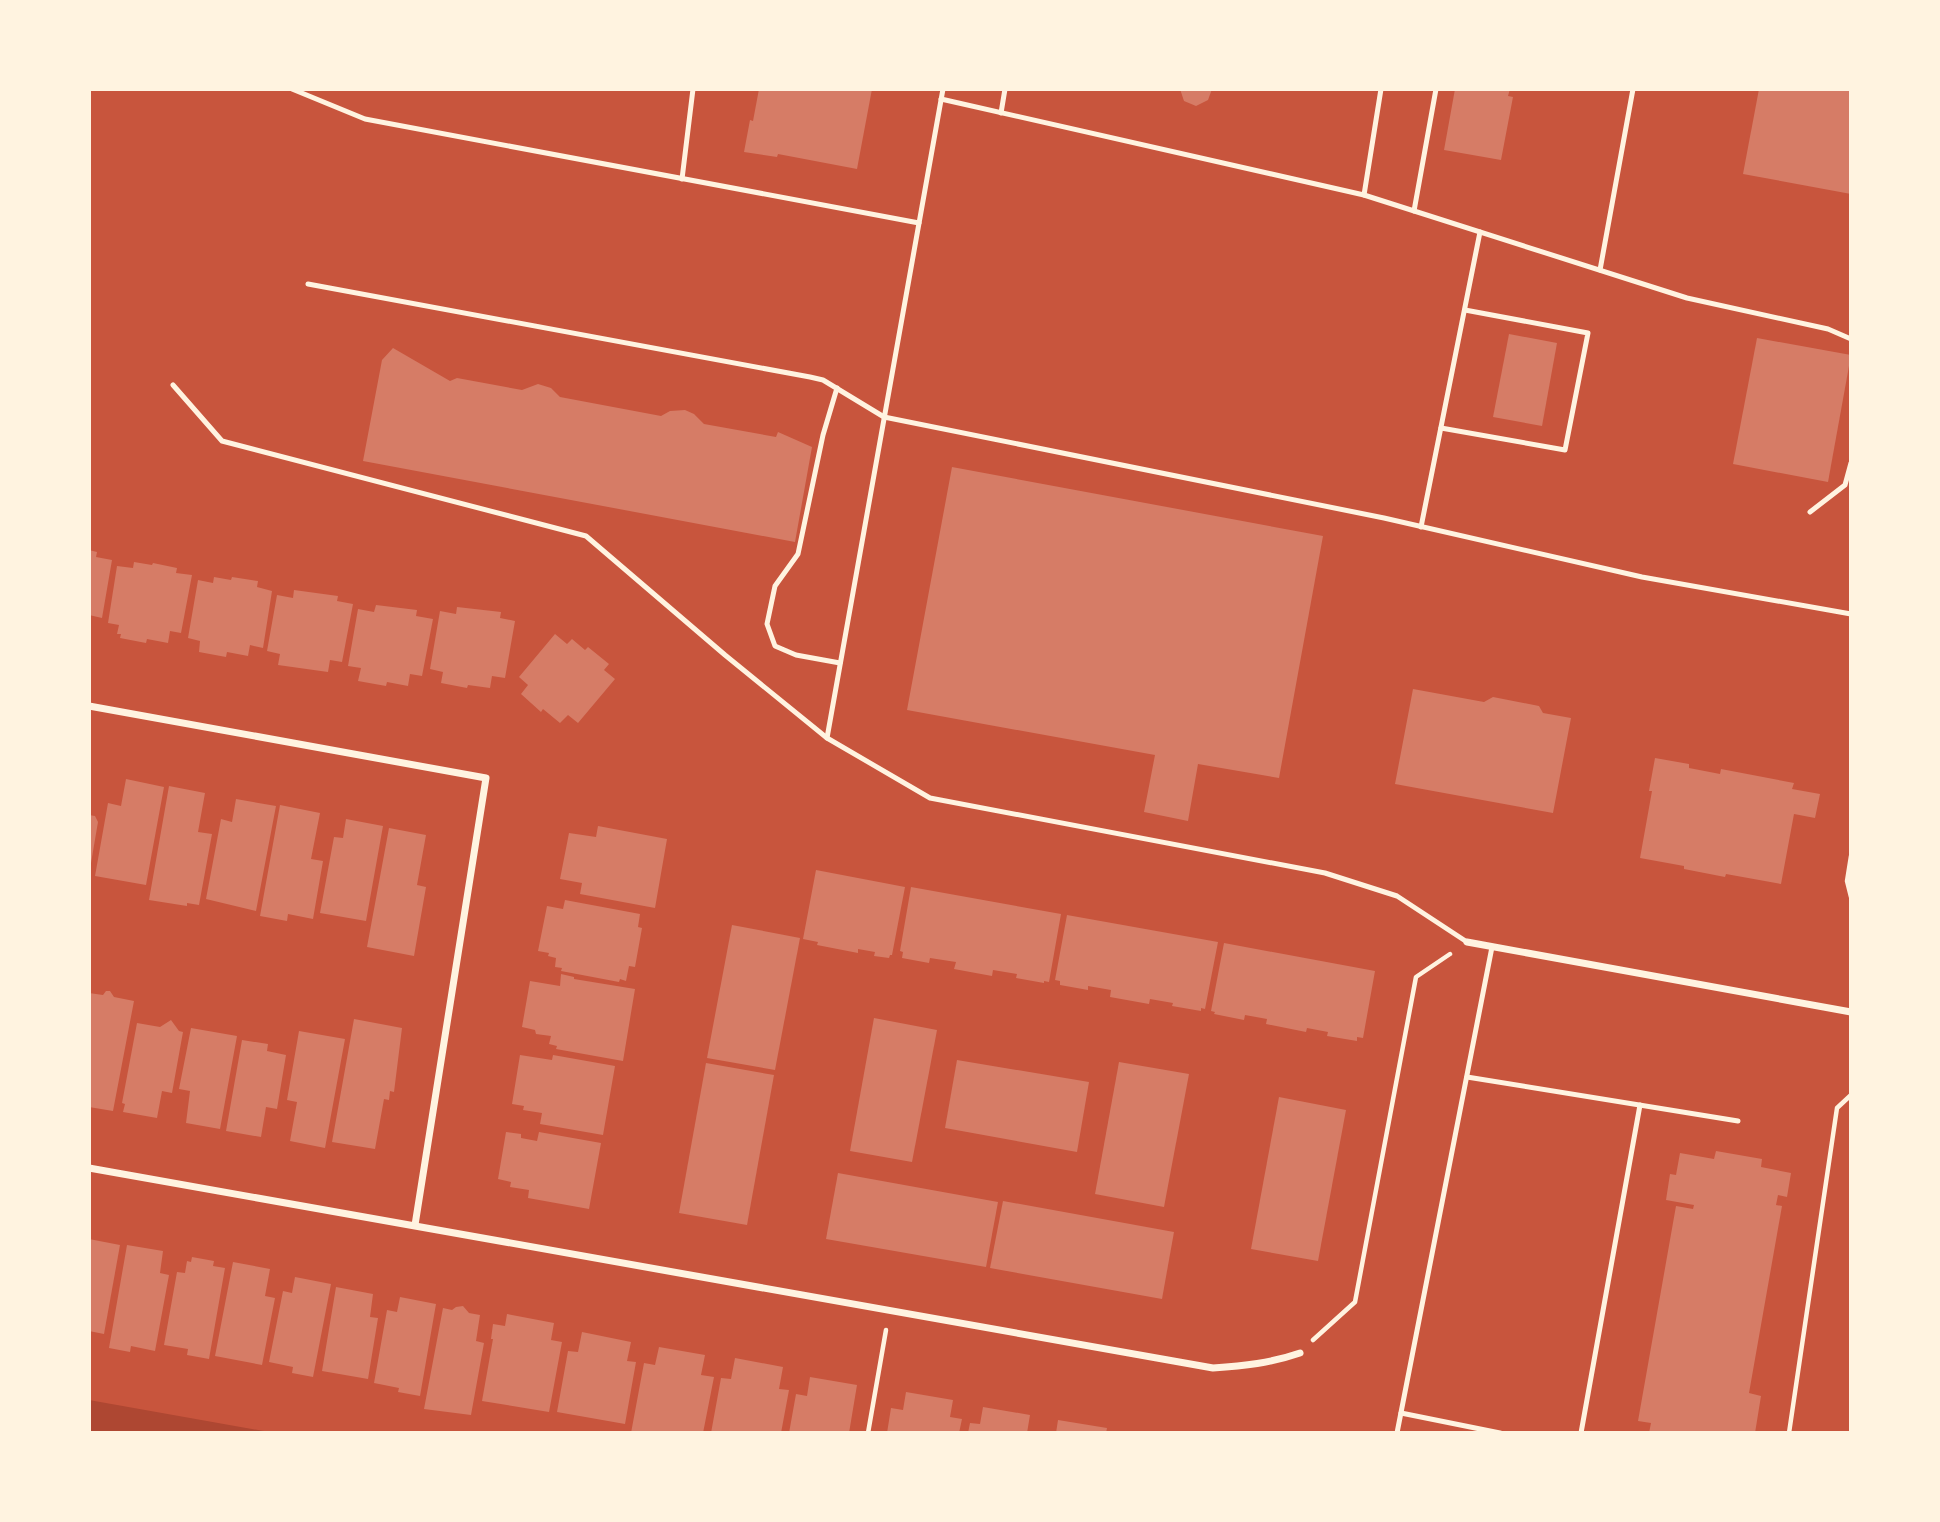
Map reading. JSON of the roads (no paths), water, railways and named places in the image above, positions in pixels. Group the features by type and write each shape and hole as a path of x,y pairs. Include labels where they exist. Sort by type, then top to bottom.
{"street":[{"path":"89,706 486,778 415,1224"},
{"path":"1466,942 1851,1012"},
{"path":"89,1168 1213,1368 1264,1363 1300,1353"}],"lane":[{"path":"292,89 365,119 919,223"},
{"path":"682,179 692,89"},
{"path":"827,737 943,89"},
{"path":"1001,113 1005,89"},
{"path":"1364,195 1381,89"},
{"path":"1414,211 1436,89"},
{"path":"1601,270 1633,89"},
{"path":"941,99 1364,195 1687,298 1828,329 1851,339"},
{"path":"1421,527 1480,232"},
{"path":"308,285 810,377 823,380 884,417 1421,527 1642,578 1851,614"},
{"path":"1441,428 1565,450 1588,333 1465,310"},
{"path":"173,385 222,441 586,536 725,655 827,737 930,798 1325,873 1397,896 1466,942"},
{"path":"837,388 823,435 798,554 775,586 766,624 775,646 796,655 840,663"},
{"path":"1810,512 1845,485 1851,463"},
{"path":"1397,1433 1492,947"},
{"path":"1467,1077 1738,1121"},
{"path":"1581,1433 1640,1105"},
{"path":"1401,1413 1500,1433"}]}
